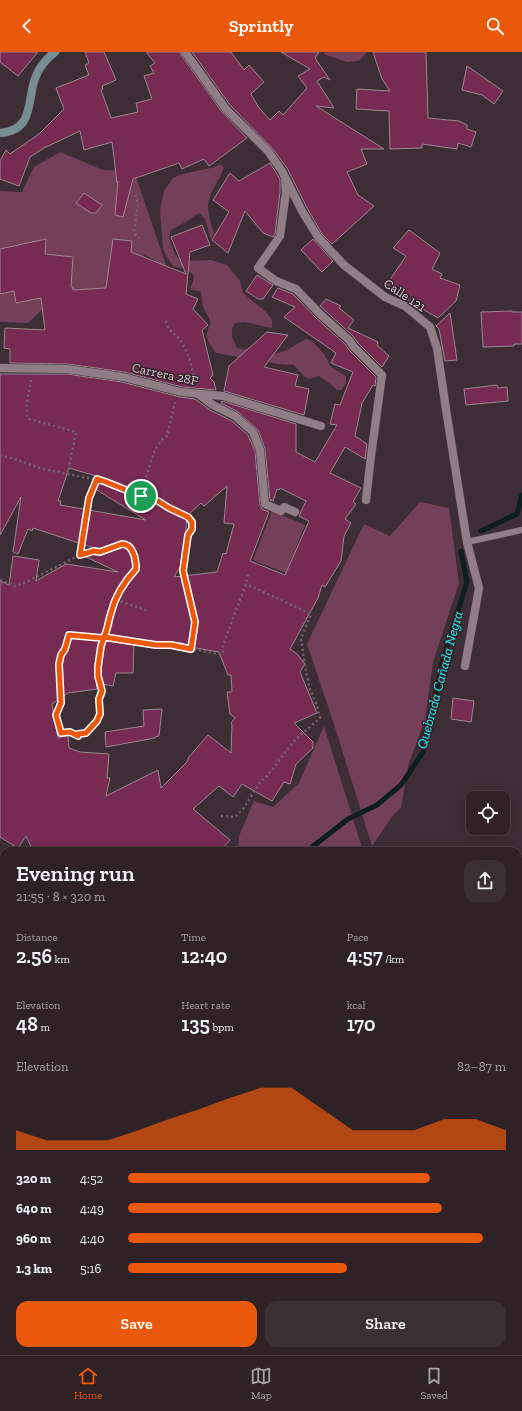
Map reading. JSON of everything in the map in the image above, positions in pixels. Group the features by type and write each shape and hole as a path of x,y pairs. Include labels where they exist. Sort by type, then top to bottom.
{"street":[{"path":"0,133 7,132 21,126 29,111 35,77 44,61 55,52"},
{"name":"Calle 121","path":"184,52 226,110 268,151 285,176 302,211 318,237 344,265 385,297 404,306 430,327 437,348 467,542 479,588 465,666"},
{"path":"285,176 286,192 280,236 258,268 276,281 296,289 320,314 349,340 353,346 382,375 373,435 366,500"},
{"name":"Carrera 28F","path":"0,368 67,369 123,377 178,391 223,396 321,426"},
{"path":"197,394 213,405 235,416 253,432 260,450 265,504 280,511 284,507 295,512"}],"lane":[{"path":"467,542 522,530"}],"path":[{"path":"135,195 138,204 134,232 139,238"},
{"path":"166,321 167,327 182,342 182,346 187,353 197,394"},
{"path":"17,369 18,373 29,376 31,379 27,402 27,417 29,419 76,432 68,473"},
{"path":"141,496 151,459 163,438 167,436 178,391"},
{"path":"0,456 12,458 43,469 97,479 158,501 188,517 192,522 192,529 188,535 183,571 195,622 191,649"},
{"path":"80,555 89,498 97,479"},
{"path":"0,580 14,586 24,583 80,555 94,551 100,552 122,544 125,544 130,548 136,564 136,569 119,591 111,614 109,628 104,637 101,646 98,667 98,676 102,691 99,699 100,714 97,721 86,733 78,734 78,736 70,732 61,733 56,715 61,703 59,664 69,635 104,637 156,645 171,645 219,654 223,653 223,645 246,584 248,574"},
{"path":"221,816 235,817 243,809 261,781 267,776 295,740 320,718 310,689 301,639 311,614 246,584"},
{"path":"116,600 146,610"}],"shaded area":[{"path":"324,52 367,52 359,61 347,62 324,54"},
{"path":"60,152 103,170 134,171 167,268 144,254 120,304 46,306 28,323 0,322 0,191 22,192 34,167"},
{"path":"220,164 224,168 209,199 208,205 210,221 214,233 211,239 205,219 199,213 171,230 169,237 175,255 182,261 211,260 227,265 240,281 243,293 266,312 272,320 272,328 244,322 235,323 232,329 232,337 237,348 272,354 286,350 306,339 312,341 324,354 331,367 346,376 346,383 341,390 337,390 319,376 309,379 305,377 294,365 278,364 216,353 207,339 207,331 210,321 202,304 200,291 190,290 194,278 193,274 185,269 173,266 163,249 160,210 164,191 173,178 179,175 215,167"},
{"path":"420,502 449,508 459,583 433,662 425,720 408,766 401,808 394,814 372,846 307,644 364,524 390,536"},
{"path":"272,511 305,525 286,573 253,560"},
{"path":"324,726 362,847 238,847 239,836 254,801 273,807 299,783"}],"building":[{"path":"0,52 38,52 18,76 0,62"},
{"path":"85,52 104,52 116,80 102,86 103,89 101,90 111,118 138,112 136,103 152,99 144,76 154,73 150,66 155,63 146,52 180,52 222,112 247,138 209,166 204,159 182,169 179,163 133,179 123,217 115,215 118,181 117,183 112,142 84,150 80,131 44,148 30,157 19,186 0,179 0,161 6,150 10,154 39,134 64,109 56,88 89,75 85,65 89,63"},
{"path":"192,52 231,52 244,70 249,65 264,82 251,94 259,108 270,120 279,111 283,115 307,88 298,76 310,69 281,52 319,52 315,58 330,80 324,77 317,81 334,108 316,106 384,149 361,149 367,164 347,172 358,195 374,206 332,244 322,234 287,168 272,148 230,105"},
{"path":"373,52 426,52 428,118 459,121 467,125 467,129 476,132 471,147 458,143 457,149 422,144 422,148 390,149 389,111 356,109 357,89 390,91 382,79"},
{"path":"467,66 503,91 494,104 482,95 462,90"},
{"path":"270,163 280,179 275,234 273,237 263,233 245,211 228,253 212,240 229,212 213,200 230,173 239,181"},
{"path":"84,193 102,205 96,213 91,213 76,203"},
{"path":"202,225 210,245 190,252 186,294 198,299 193,309 208,325 202,330 213,375 210,378 214,382 216,390 182,387 124,372 68,364 10,363 10,349 4,348 5,328 45,330 41,298 16,303 14,291 0,294 0,249 46,239 45,254 73,257 71,287 73,287 73,290 106,288 113,239 132,241 131,252 186,274 171,237"},
{"path":"409,230 440,253 432,269 442,274 440,278 460,285 456,301 438,318 412,303 387,284 406,256 393,248"},
{"path":"313,239 333,261 322,272 301,250"},
{"path":"257,275 273,285 263,299 258,299 246,291"},
{"path":"278,288 293,294 316,318 345,344 376,377 375,386 373,385 362,403 355,436 367,444 365,459 345,447 330,473 361,488 353,502 356,504 345,519 351,523 344,536 341,561 325,587 322,585 318,598 290,649 297,654 305,664 300,672 317,713 294,723 313,742 313,748 296,764 290,784 284,782 272,801 242,784 233,797 219,786 193,809 230,840 224,847 31,847 26,836 19,847 16,847 0,837 0,581 9,585 13,556 39,560 36,581 66,564 118,572 84,556 100,550 33,528 32,531 28,529 18,554 13,552 21,497 0,535 0,374 67,374 122,382 180,397 195,399 210,410 232,421 248,435 255,451 260,505 262,509 269,512 250,561 285,575 309,521 299,516 306,501 280,488 279,490 277,489 273,501 270,500 265,449 258,430 238,412 221,403 222,401 296,424 296,452 315,462 337,425 330,424 335,404 340,405 353,372 331,363 336,353 284,317 295,307 272,297","holes":["69,468 103,478 95,489 146,520 60,505 61,501 58,501","227,486 224,523 234,524 226,554 223,553 217,572 174,577 183,562 187,516 201,503 204,506","134,643 183,643 184,646 219,652 228,675 231,675 232,692 227,692 230,714 235,718 231,723 231,753 208,735 189,757 187,762 161,788 158,770 106,796 110,778 107,778 109,754 80,752 69,748 68,735 58,738 52,704 68,693 97,689 97,683 113,686 116,673 133,673"]},
{"path":"326,299 341,306 339,308 354,320 348,328 378,342 377,345 389,356 382,367 353,336 320,306"},
{"path":"481,312 522,312 522,344 514,344 514,346 483,347"},
{"path":"450,313 457,360 445,361 439,329 436,326"},
{"path":"267,332 288,335 264,367 298,375 295,386 309,389 304,415 224,391 229,366"},
{"path":"497,385 498,388 507,387 508,401 466,405 464,389"},
{"path":"453,698 474,701 471,722 451,719"},
{"path":"162,709 159,736 106,747 105,732 144,726 143,710"}],"waterway":[{"name":"Quebrada Cañada Negra","path":"481,531 517,514 522,495"},
{"name":"Quebrada Cañada Negra","path":"312,847 348,819 377,805 401,785 423,752 443,659 467,582 461,551"}],"route":[{"path":"141,496 134,494 120,486 97,479 89,498 80,555 94,551 100,552 125,544 130,548 133,554 136,569 119,591 111,614 109,628 104,637 69,635 59,664 61,703 56,715 61,733 70,732 78,736 78,734 86,733 97,721 100,714 99,699 102,691 98,676 98,667 104,637 134,643 171,645 191,649 195,622 183,571 188,535 192,529 192,522 188,517 158,501 141,496"}]}
